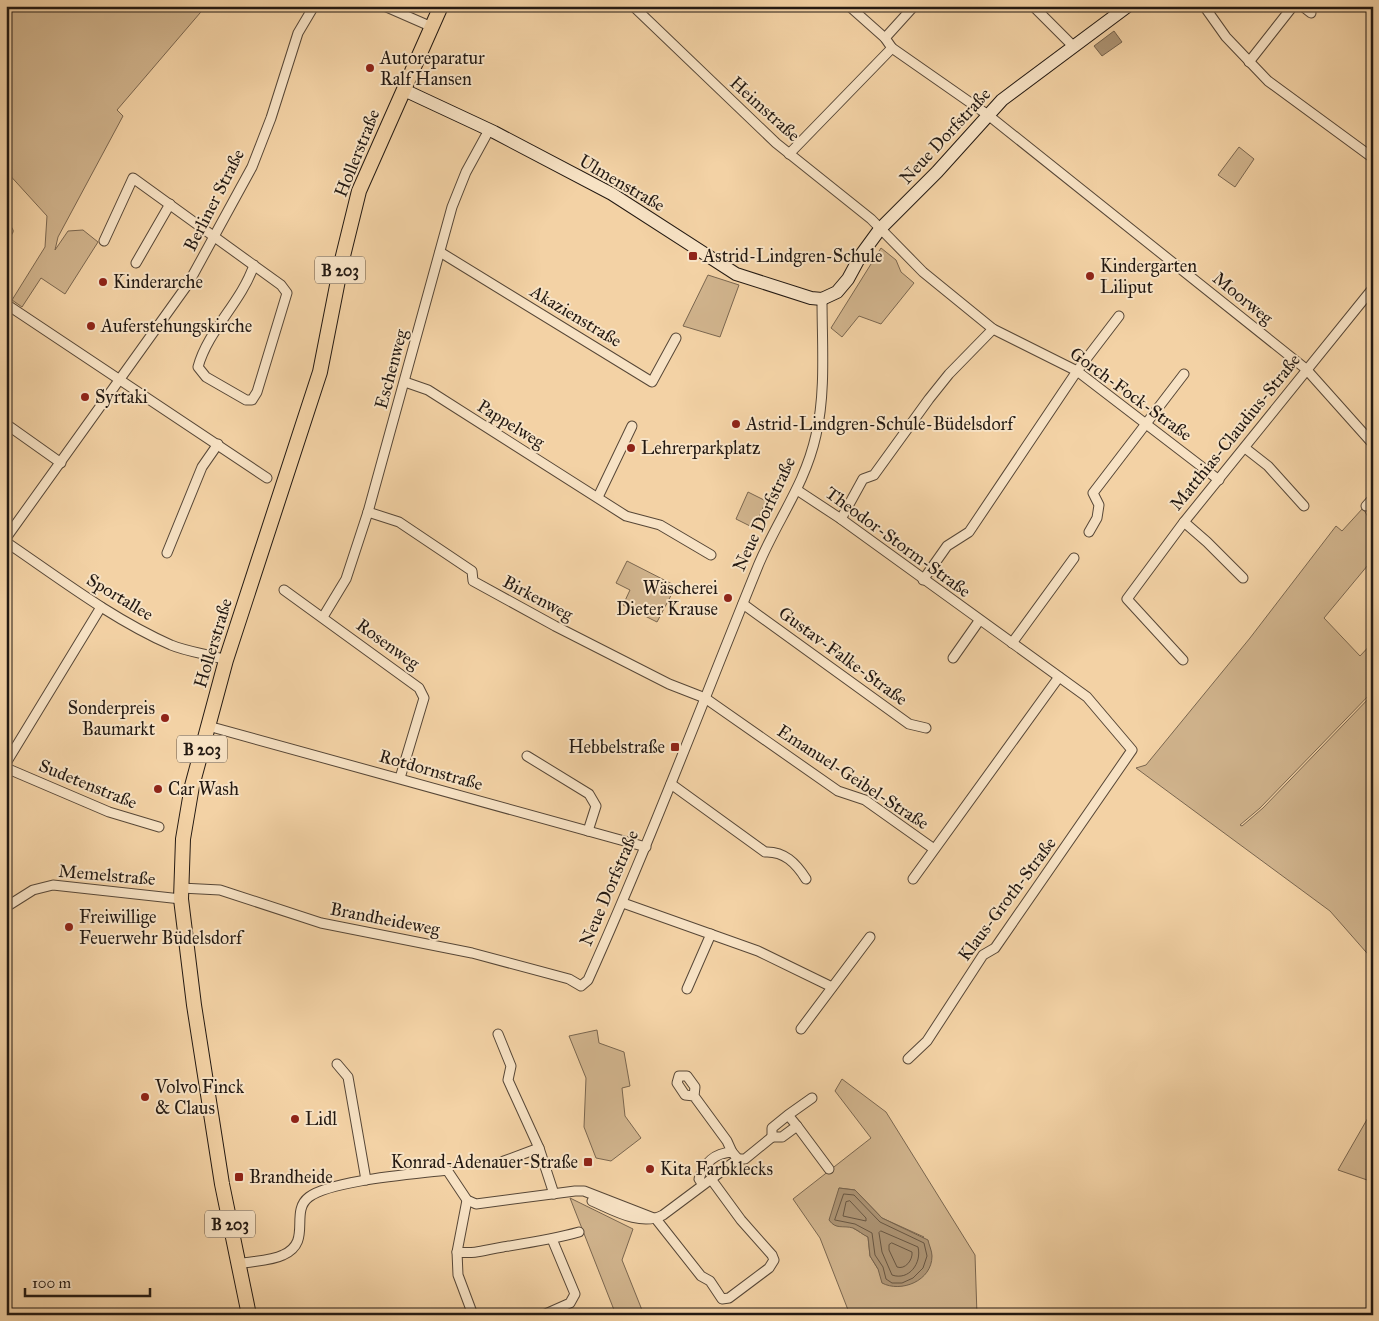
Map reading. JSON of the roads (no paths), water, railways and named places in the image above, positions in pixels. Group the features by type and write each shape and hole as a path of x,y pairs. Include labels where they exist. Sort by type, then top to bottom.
{"main road":[{"name":"Hollerstraße","path":"249,1315 214,1137 181,894 183,839 192,786 226,660 320,372 342,260 359,191 441,6"}],"street":[{"name":"Berliner Straße","path":"6,538 188,284 252,167 271,118 298,33 314,6"},
{"path":"384,6 432,27"},
{"name":"Heimstraße","path":"633,6 789,154 880,229"},
{"path":"789,154 892,48 885,38 849,6"},
{"path":"885,38 914,6"},
{"path":"1032,6 1074,46"},
{"name":"Neue Dorfstraße","path":"581,986 588,980 623,903 770,538 806,473 816,434 822,389 822,299 837,292 848,279 861,255 880,229 937,172 1002,100 1128,6"},
{"path":"1204,6 1226,37 1268,81 1373,158"},
{"path":"1249,62 1293,6"},
{"path":"1302,6 1312,13"},
{"name":"Moorweg","path":"892,48 988,115 1306,369 1372,442"},
{"name":"Ulmenstraße","path":"404,90 489,130 612,194 736,274 811,298 822,299"},
{"name":"Eschenweg","path":"324,617 346,579 368,512 406,382 452,207 466,172 489,130"},
{"path":"104,241 133,178 170,204 254,265 281,285 287,293 257,392 252,400 246,400 206,377 198,367 202,351 247,286 254,265"},
{"path":"136,263 170,204"},
{"name":"Gorch-Fock-Straße","path":"880,229 923,272 993,329 1077,371 1219,480"},
{"name":"Akazienstraße","path":"440,252 652,382 676,338"},
{"name":"Matthias-Claudius-Straße","path":"1183,660 1127,598 1184,522 1373,288"},
{"path":"6,304 267,478"},
{"path":"924,580 947,546 969,532 1077,371 1119,316"},
{"path":"841,519 863,479 874,475 949,374 993,329"},
{"path":"1088,532 1097,518 1099,505 1093,493 1184,374"},
{"name":"Pappelweg","path":"406,382 428,390 626,516 660,525 712,555"},
{"path":"6,424 61,463"},
{"path":"598,497 632,426"},
{"path":"167,553 202,467 218,444"},
{"path":"1245,448 1268,466 1304,506"},
{"name":"Theodor-Storm-Straße","path":"797,490 841,519 1086,697 1130,746 1132,750 1130,755"},
{"path":"1366,506 1373,498"},
{"name":"Birkenweg","path":"368,512 399,522 423,537 472,572 473,581 486,589 661,680 705,698"},
{"path":"1184,522 1243,578"},
{"name":"Sportallee","path":"6,542 101,607 173,646 226,660"},
{"path":"1012,643 1074,558"},
{"name":"Rosenweg","path":"284,590 324,617 419,688 424,698 400,778"},
{"name":"Gustav-Falke-Straße","path":"743,604 909,724 926,728"},
{"path":"6,763 101,607"},
{"name":"Theodor-Storm-Straße","path":"953,658 979,621"},
{"name":"Emanuel-Geibel-Straße","path":"913,879 1059,677"},
{"name":"Emanuel-Geibel-Straße","path":"705,698 838,791 865,800 934,849"},
{"name":"Rotdornstraße","path":"208,726 646,847"},
{"name":"Klaus-Groth-Straße","path":"908,1059 927,1041 983,955 995,948 1130,755"},
{"path":"527,756 588,794 596,806 588,831"},
{"name":"Sudetenstraße","path":"6,768 109,812 159,827"},
{"path":"671,784 765,852 778,852 799,867 806,879"},
{"name":"Memelstraße","path":"6,907 34,890 53,885 181,894"},
{"name":"Brandheideweg","path":"181,894 220,890 321,923 472,953 569,979 581,986"},
{"path":"623,903 657,917 711,934 832,987"},
{"path":"687,989 711,934"},
{"path":"801,1029 870,937"},
{"path":"498,1034 511,1066 508,1080 539,1148 554,1194"},
{"path":"337,1064 348,1076 366,1180"},
{"path":"694,1096 735,1155"},
{"path":"772,1137 772,1128 812,1098"},
{"path":"788,1115 829,1169"},
{"path":"702,1185 699,1179 708,1161 722,1152 744,1158 772,1137 782,1137 797,1126"},
{"path":"504,1161 539,1148"},
{"path":"656,1219 711,1179 735,1155"},
{"path":"239,1264 283,1256 294,1248 301,1236 300,1213 307,1198 320,1190 366,1180 447,1170 466,1200 476,1204 574,1191 584,1192 656,1219 701,1276 710,1281 722,1299 729,1298 769,1268 774,1260 762,1241 741,1220 711,1179"},
{"path":"466,1200 457,1252 458,1275 473,1315"},
{"path":"457,1252 478,1254 491,1249 552,1239 579,1232"},
{"path":"543,1315 570,1303 575,1294 552,1239"}],"water":[{"path":"1114,31 1122,42 1102,56 1094,46"},
{"path":"839,1188 855,1190 882,1218 928,1240 932,1254 931,1265 921,1278 914,1283 898,1287 882,1283 878,1269 870,1256 868,1237 853,1228 834,1225 829,1220"}],"place":[{"name":"Autoreparatur Ralf Hansen","path":"370,68"},
{"name":"Astrid-Lindgren-Schule","path":"693,256"},
{"name":"Kindergarten Liliput","path":"1090,276"},
{"name":"Kinderarche","path":"103,282"},
{"name":"Auferstehungskirche","path":"91,326"},
{"name":"Syrtaki","path":"85,397"},
{"name":"Astrid-Lindgren-Schule-Büdelsdorf","path":"736,424"},
{"name":"Lehrerparkplatz","path":"631,448"},
{"name":"Wäscherei Dieter Krause","path":"728,598"},
{"name":"Sonderpreis Baumarkt","path":"165,718"},
{"name":"Hebbelstraße","path":"675,747"},
{"name":"Car Wash","path":"158,789"},
{"name":"Freiwillige Feuerwehr Büdelsdorf","path":"69,927"},
{"name":"Volvo Finck & Claus","path":"145,1097"},
{"name":"Lidl","path":"295,1119"},
{"name":"Konrad-Adenauer-Straße","path":"588,1162"},
{"name":"Kita Farbklecks","path":"650,1169"},
{"name":"Brandheide","path":"239,1177"}]}
